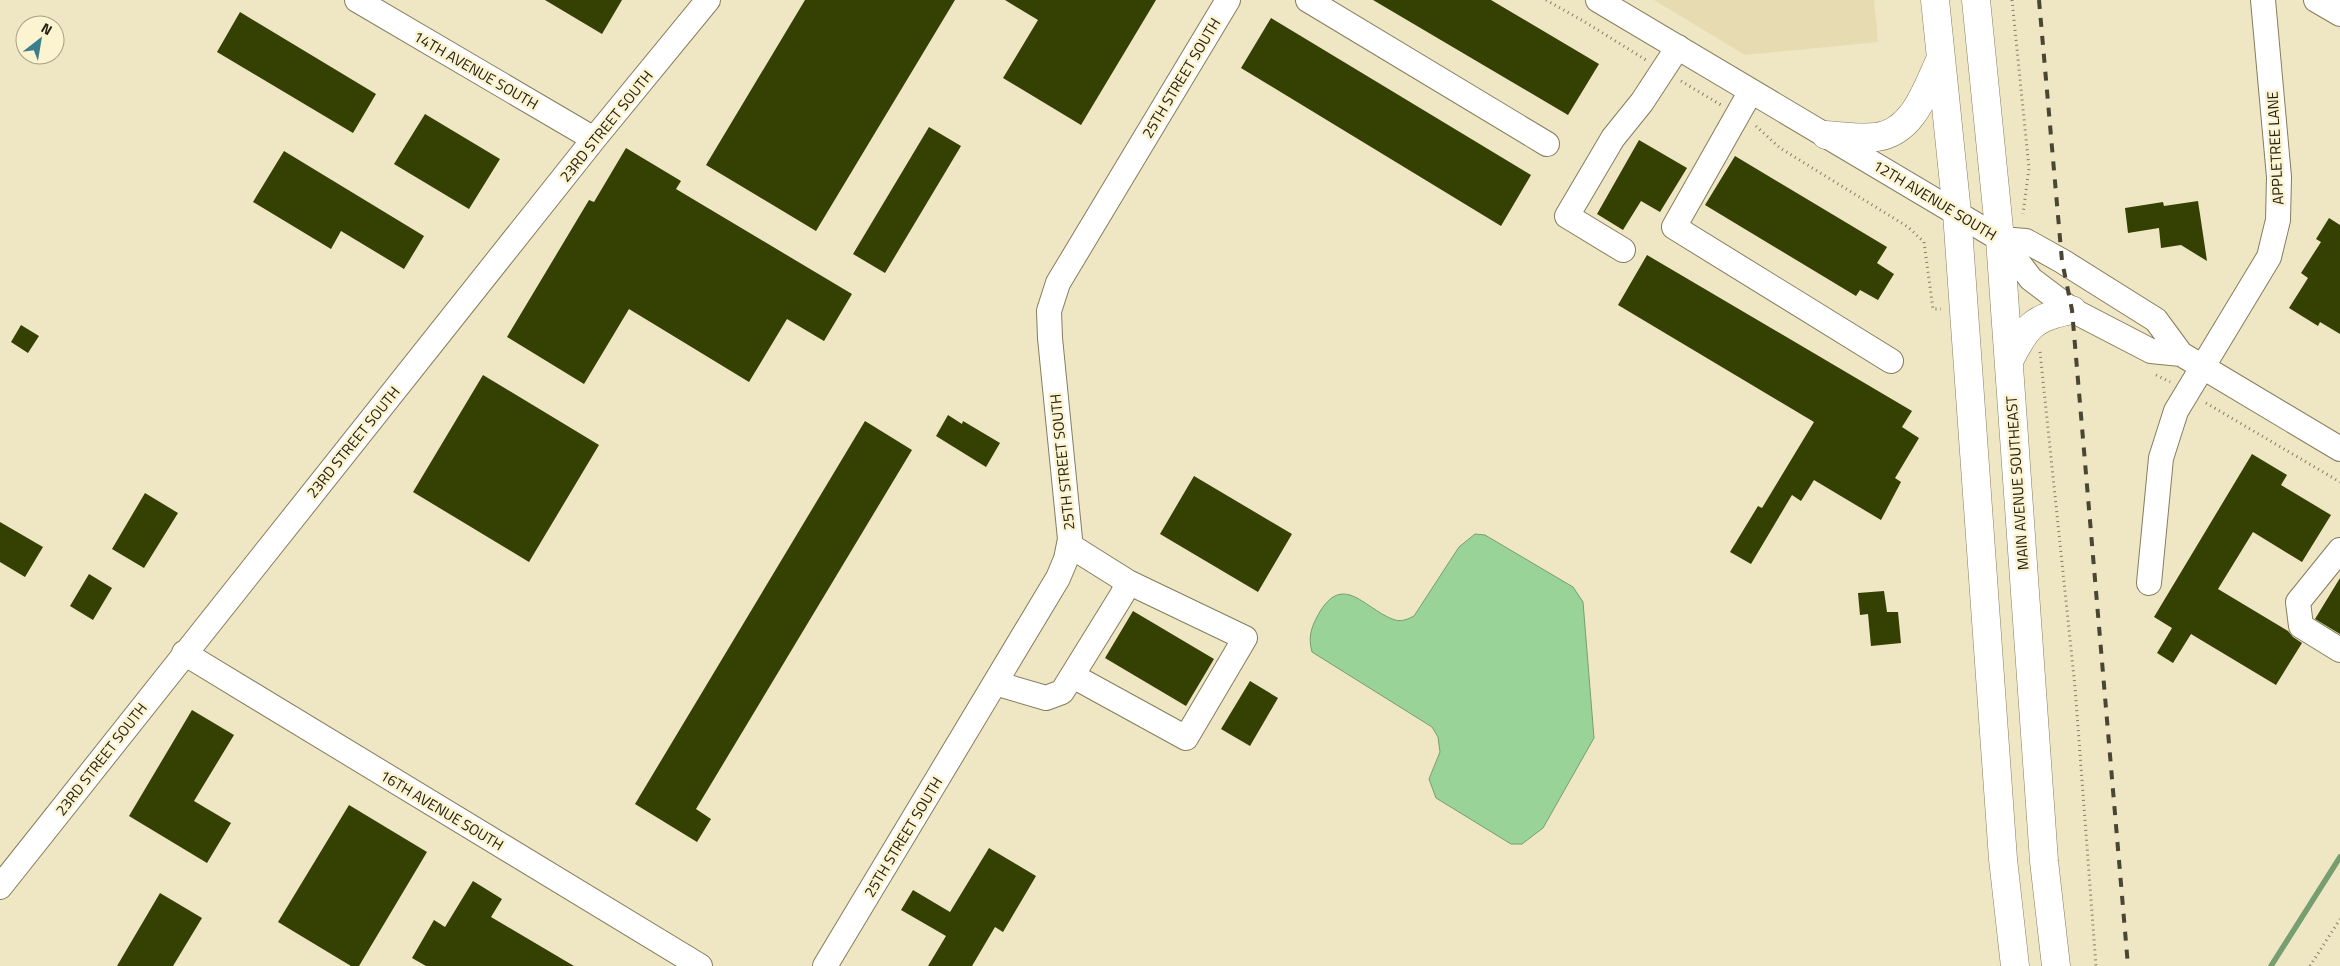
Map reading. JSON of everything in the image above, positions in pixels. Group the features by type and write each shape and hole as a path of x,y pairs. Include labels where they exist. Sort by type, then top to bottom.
{"main road":[{"path":"1935,0 1957,213 2002,859 2015,966"},
{"name":"MAIN AVENUE SOUTHEAST","path":"1976,0 2000,239 2044,861 2056,966"},
{"path":"1826,135 1876,137 1894,133 1916,110 1941,58"},
{"path":"2009,361 2022,335 2037,321 2055,313 2072,310"}],"street":[{"name":"14TH AVENUE SOUTH","path":"357,0 594,139"},
{"name":"23RD STREET SOUTH","path":"0,887 594,139 708,0"},
{"name":"25TH STREET SOUTH","path":"825,966 1058,578 1069,545 1049,311 1058,283 1228,0"},
{"path":"1308,0 1547,144"},
{"name":"12TH AVENUE SOUTH","path":"1598,0 2000,239 2026,241 2156,320 2181,354 2340,449"},
{"name":"APPLETREE LANE","path":"2149,583 2161,458 2176,411 2269,257 2278,220 2280,177 2263,0"},
{"path":"2316,0 2340,14"},
{"path":"1624,250 1567,216 1613,138 1642,102 1678,47"},
{"path":"1751,90 1674,227 1891,360"},
{"path":"2000,239 2031,279 2072,310 2151,351 2181,354"},
{"path":"1069,545 1128,582 1245,638 1186,738 1072,676"},
{"path":"2340,550 2298,602 2301,626 2340,650"},
{"path":"996,683 1046,698 1062,692 1122,595 1128,582"},
{"name":"16TH AVENUE SOUTH","path":"184,653 700,966"}],"path":[{"path":"1546,0 1755,125 1780,148 1908,227 1924,242 1933,309"},
{"path":"2012,0 2028,168 2022,214"},
{"path":"2040,346 2074,677 2096,966"},
{"path":"2310,966 2340,919"}],"shaded area":[{"path":"1654,0 1874,0 1878,42 1745,55"},
{"path":"1475,534 1485,535 1573,587 1583,602 1594,738 1543,828 1522,844 1511,844 1436,798 1429,779 1440,752 1438,737 1432,727 1312,652 1310,642 1312,628 1318,615 1327,602 1336,595 1345,594 1355,597 1384,615 1398,621 1414,616 1459,547"}],"building":[{"path":"545,0 622,0 602,34"},
{"path":"805,0 955,0 816,231 706,165"},
{"path":"1005,0 1156,0 1081,125 1003,78 1038,20"},
{"path":"1373,0 1491,0 1599,64 1568,115"},
{"path":"240,12 376,94 353,133 217,52"},
{"path":"1271,18 1531,175 1501,226 1241,68"},
{"path":"425,114 500,159 469,209 394,164"},
{"path":"929,127 961,146 885,273 853,254"},
{"path":"1639,140 1687,168 1660,212 1641,201 1623,230 1597,214"},
{"path":"626,148 681,181 676,189 852,294 824,341 787,319 749,382 629,309 584,384 507,337 589,200 594,202"},
{"path":"284,151 424,236 404,269 341,231 331,249 253,202"},
{"path":"1735,156 1887,247 1877,263 1894,274 1878,300 1860,290 1856,296 1705,205"},
{"path":"2198,201 2207,261 2181,245 2161,248 2159,228 2128,233 2125,208 2163,202 2164,206"},
{"path":"2329,218 2340,225 2340,334 2320,322 2318,326 2289,308 2308,278 2301,273 2321,242 2316,239"},
{"path":"1647,255 1912,411 1902,427 1919,438 1895,478 1901,482 1881,520 1814,480 1801,501 1792,495 1751,564 1730,552 1758,506 1762,508 1814,422 1618,305"},
{"path":"21,325 39,336 28,353 11,342"},
{"path":"483,375 599,445 529,562 413,492"},
{"path":"948,415 962,424 963,421 1000,443 986,467 936,436"},
{"path":"865,421 912,450 696,809 711,819 697,842 635,804"},
{"path":"2252,454 2287,475 2281,485 2331,515 2302,562 2253,532 2218,589 2288,631 2302,643 2276,685 2191,634 2173,663 2157,653 2172,628 2154,617"},
{"path":"1194,476 1292,534 1258,592 1160,534"},
{"path":"145,493 178,513 144,568 112,549"},
{"path":"0,522 43,547 25,577 0,562"},
{"path":"89,574 112,588 93,620 70,606"},
{"path":"2340,578 2340,634 2315,619"},
{"path":"1884,591 1887,612 1898,612 1901,643 1871,646 1868,614 1860,615 1858,593"},
{"path":"1133,611 1214,659 1186,706 1105,658"},
{"path":"1250,681 1278,698 1250,746 1221,729"},
{"path":"192,710 234,735 194,801 231,823 207,863 129,816"},
{"path":"349,805 427,852 359,966 351,966 278,922"},
{"path":"989,848 1036,876 1003,932 995,927 972,966 928,966 946,936 901,910 913,890 950,912"},
{"path":"473,881 502,899 491,917 574,966 426,966 412,958 434,920 445,927"},
{"path":"160,893 202,918 173,966 117,966"}],"waterway":[{"path":"2271,966 2340,857"}],"railway":[{"path":"2039,0 2062,261 2072,310 2128,966"}]}
